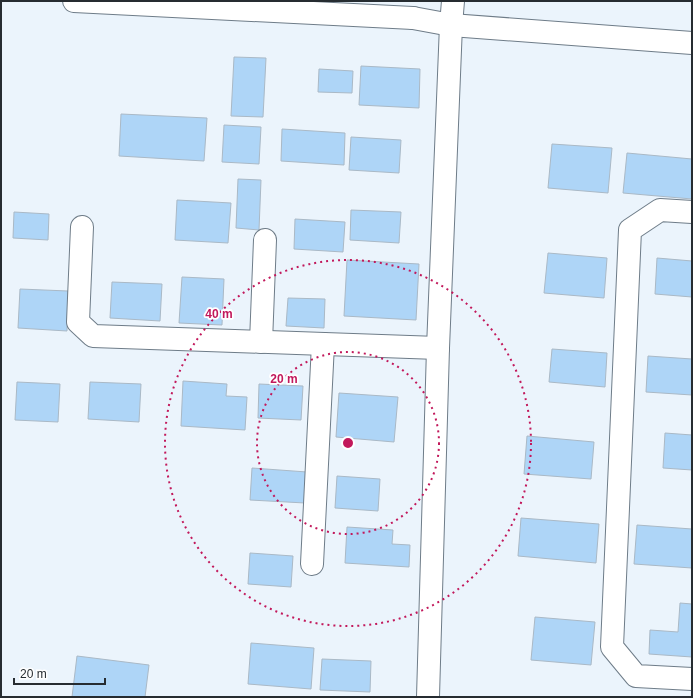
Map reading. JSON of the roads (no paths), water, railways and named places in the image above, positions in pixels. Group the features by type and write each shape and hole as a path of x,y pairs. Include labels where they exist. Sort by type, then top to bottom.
{"street":[{"path":"74,1 413,18 451,25 692,43"},
{"path":"428,697 438,348 453,1"},
{"path":"692,212 660,210 630,230 612,647 636,676 692,679"},
{"path":"82,227 78,322 93,336 438,348"},
{"path":"261,342 265,240"},
{"path":"312,564 323,344"}]}
